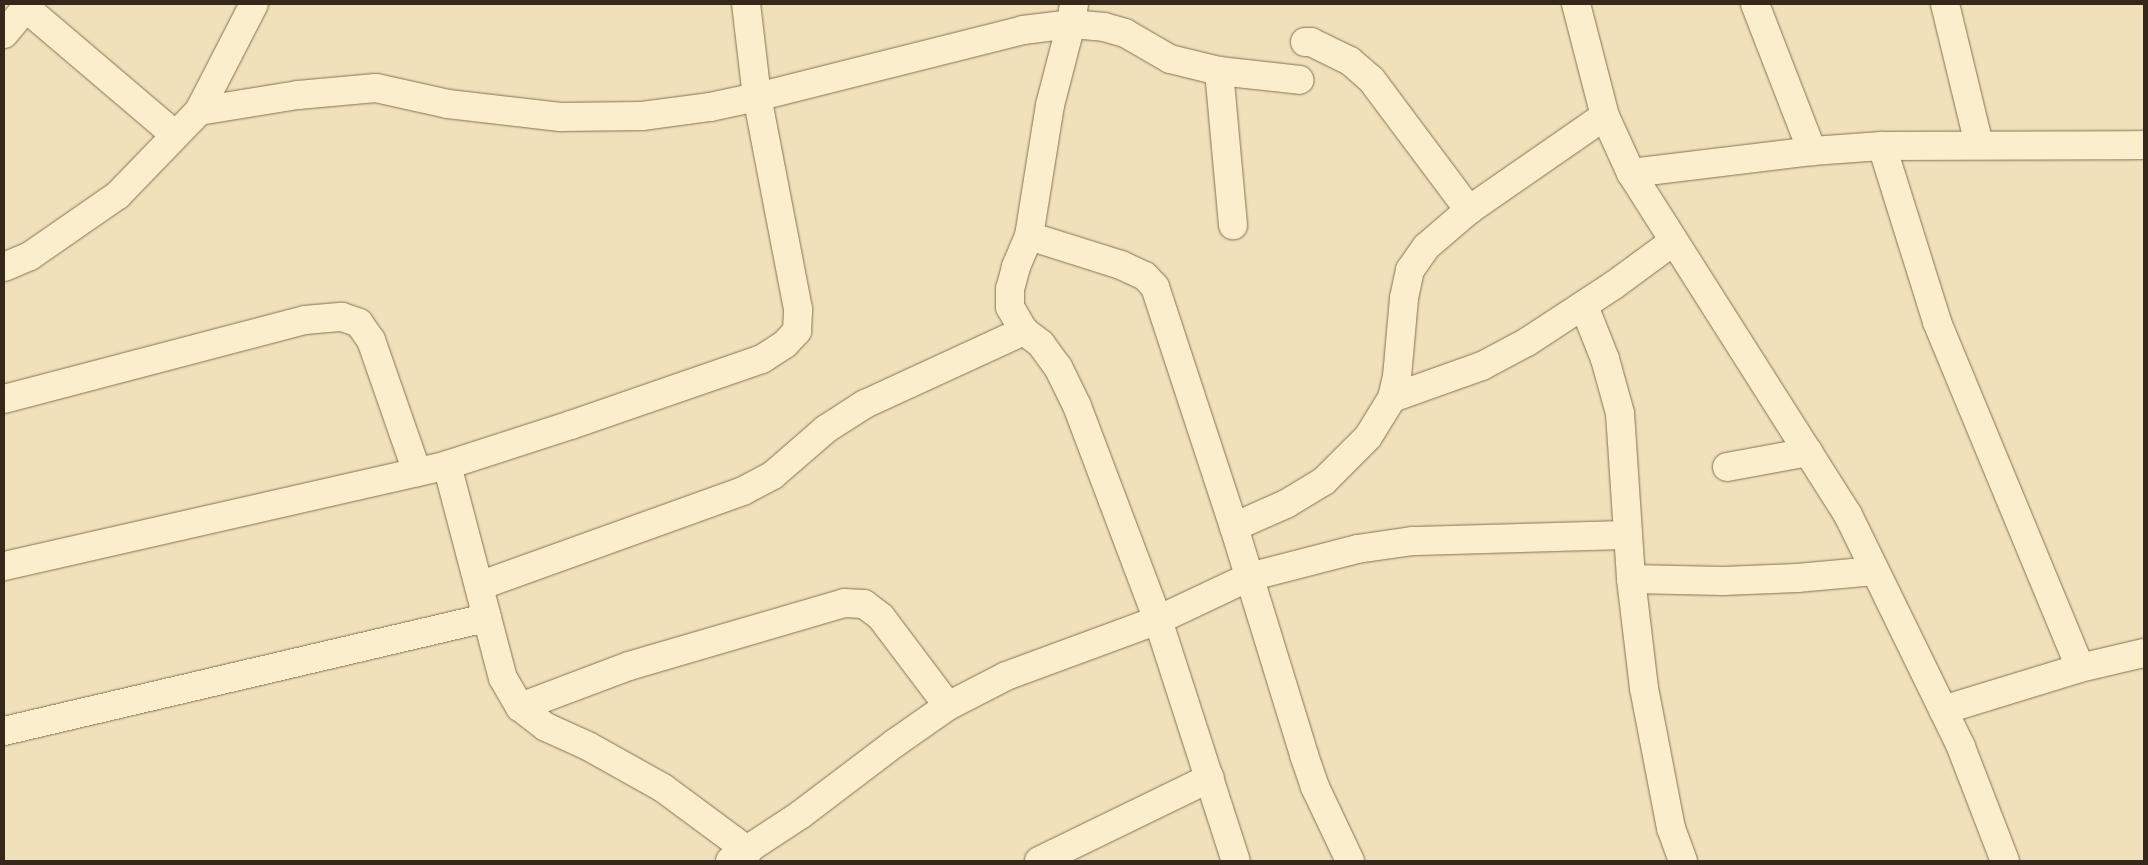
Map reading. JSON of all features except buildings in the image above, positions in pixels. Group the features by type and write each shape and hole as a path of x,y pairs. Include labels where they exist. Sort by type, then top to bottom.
{"street":[{"path":"4,268 30,256 118,195 199,111 254,4"},
{"path":"4,566 447,465 762,359 785,344 797,331 798,309 757,97 746,4"},
{"path":"1576,4 1605,116 1631,173 1848,515 1961,747 2005,861"},
{"path":"1755,4 1812,151"},
{"path":"1946,4 1979,145"},
{"path":"4,34 28,6 175,135"},
{"path":"199,111 298,95 376,88 448,104 560,117 642,116 710,107 757,97 1023,30 1073,14 1104,27 1124,32 1170,59 1219,71 1300,80"},
{"path":"1073,14 1050,104 1029,236 1016,267 1010,289 1010,307 1024,331 1041,344 1058,367 1077,406 1158,620 1236,861"},
{"path":"1306,42 1311,42 1350,61 1372,79 1470,210"},
{"path":"1219,71 1233,225"},
{"path":"1234,527 1286,504 1324,481 1368,438 1392,398 1397,377 1404,298 1410,270 1426,247 1470,210 1605,116"},
{"path":"1631,173 1812,151 1882,146 2144,145"},
{"path":"1882,146 1937,322 2080,668"},
{"path":"1029,236 1121,265 1145,276 1155,287 1234,527 1315,787 1350,861"},
{"path":"1392,398 1482,366 1527,342 1584,306 1674,241"},
{"path":"1584,306 1605,359 1620,414 1631,579 1644,688 1671,828 1683,861"},
{"path":"4,399 304,320 342,317 359,323 371,340 417,472"},
{"path":"479,586 743,491 773,475 826,429 865,404 1024,331"},
{"path":"1727,467 1809,452"},
{"path":"447,465 503,678 520,707 546,727 588,746 663,788 739,856 948,706 1006,676 1158,620 1249,577 1357,549 1413,541 1628,535"},
{"path":"1631,579 1722,581 1797,578 1875,571"},
{"path":"520,707 629,666 844,602 864,604 881,617 948,706"},
{"path":"4,731 487,618"},
{"path":"1943,710 2080,668 2144,653"},
{"path":"1038,861 1210,778"}]}
